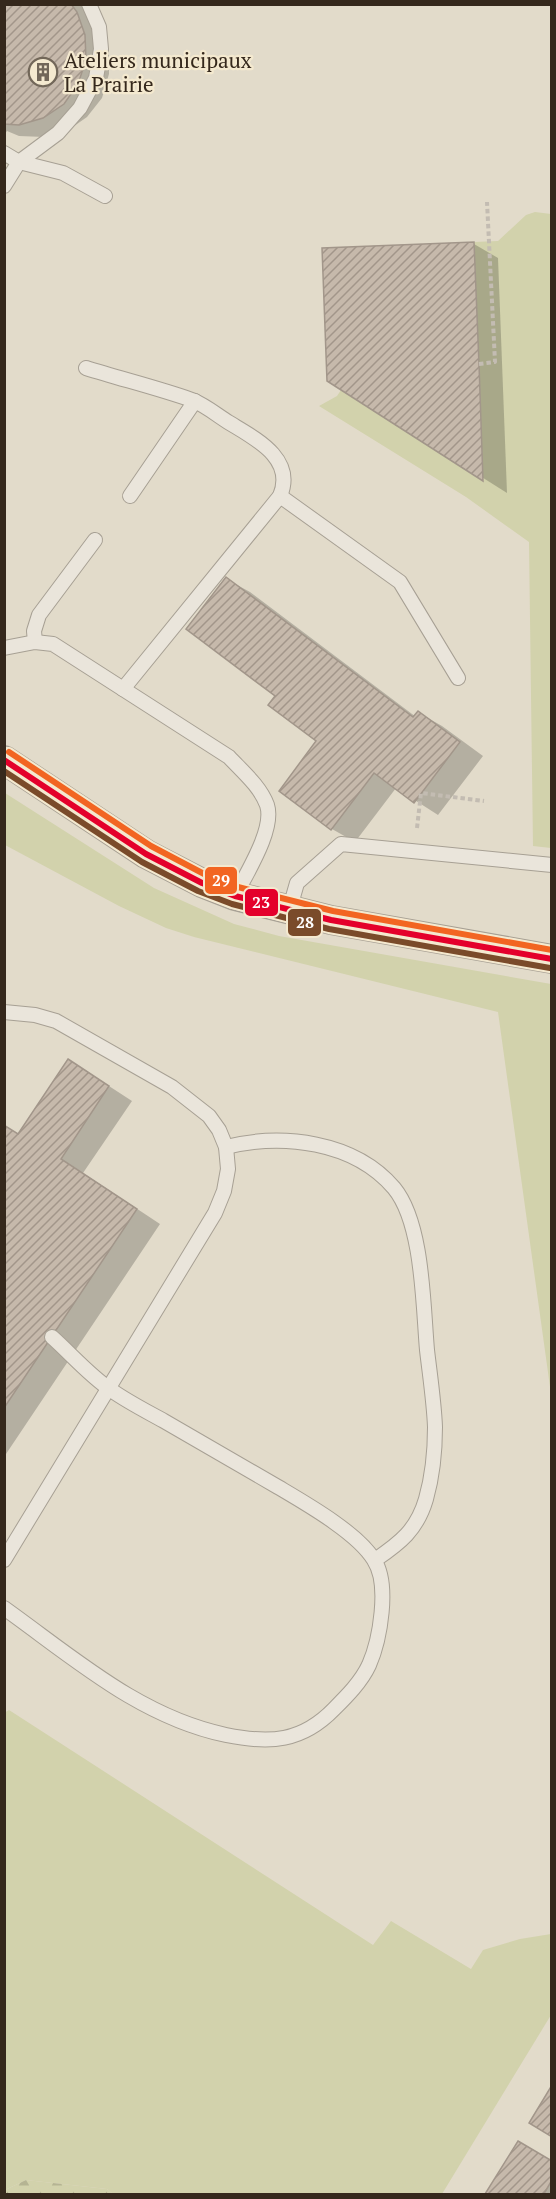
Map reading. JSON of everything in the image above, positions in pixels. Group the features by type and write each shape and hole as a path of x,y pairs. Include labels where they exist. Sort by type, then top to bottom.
{"street":[{"path":"4,760 146,854 202,883 235,896 331,920 552,958"}],"lane":[{"path":"4,186 19,162 58,133 80,108 96,78 101,49 99,27 89,4"},
{"path":"4,153 19,162 63,173 105,196"},
{"path":"86,368 195,401 268,447 278,461 284,476 284,488 280,496 123,689"},
{"path":"129,496 195,401"},
{"path":"280,496 400,582 458,678"},
{"path":"35,642 34,631 39,615 95,540"},
{"path":"4,635 10,647 35,642 53,644 229,757 249,777 267,805 268,818 266,829 235,896"},
{"path":"289,911 297,883 341,844 552,865"},
{"path":"4,1012 35,1015 56,1021 172,1087 209,1116 226,1147 228,1169 224,1191 215,1213 110,1390 4,1560"},
{"path":"226,1147 266,1140 324,1146 379,1172 396,1190 408,1212 418,1254 435,1428 426,1499 415,1526 403,1540 375,1560"},
{"path":"4,1608 81,1664 143,1705 181,1722 251,1740 274,1740 302,1734 323,1720 349,1694 368,1666 378,1637 382,1605 379,1576 375,1560 356,1540 320,1512 110,1390 52,1337"}],"path":[{"path":"479,364 495,363 487,202"},
{"path":"415,851 421,793 484,801"}],"green space":[{"path":"535,212 551,214 551,848 533,846 529,542 466,497 319,406 337,396 341,390 483,480 474,242 498,241 526,215"},
{"path":"5,793 154,888 234,924 279,936 551,984 551,1394 498,1012 194,937 166,928 119,906 5,845"},
{"path":"9,1710 373,1945 391,1921 471,1969 483,1950 520,1939 551,1934 551,2015 442,2194 113,2194 107,2189 26,2180 5,2190 4,1713"},
{"path":"26,2180 107,2189 113,2194 5,2194 5,2190"}],"building":[{"name":"Ateliers municipaux La Prairie","path":"4,4 71,4 77,12 85,35 86,60 78,84 64,104 43,118 19,125 4,124"},
{"path":"474,242 483,481 327,381 322,248"},
{"path":"226,577 413,717 418,711 460,742 414,803 374,773 331,830 279,791 316,741 268,705 275,696 186,629"},
{"path":"68,1059 109,1086 61,1159 137,1209 4,1408 4,1125 18,1134"},
{"path":"552,2085 552,2137 529,2123"},
{"path":"518,2141 552,2161 552,2180 545,2192 543,2194 485,2194"}],"transit line":[{"name":"29","path":"9,752 151,846 206,875 238,887 333,911 552,950"},
{"name":"23","path":"4,760 146,854 202,883 235,896 331,920 552,959"},
{"name":"28","path":"4,771 142,862 198,891 232,904 329,929 550,968"}],"place":[{"name":"Ateliers municipaux La Prairie","path":"43,72"}]}
